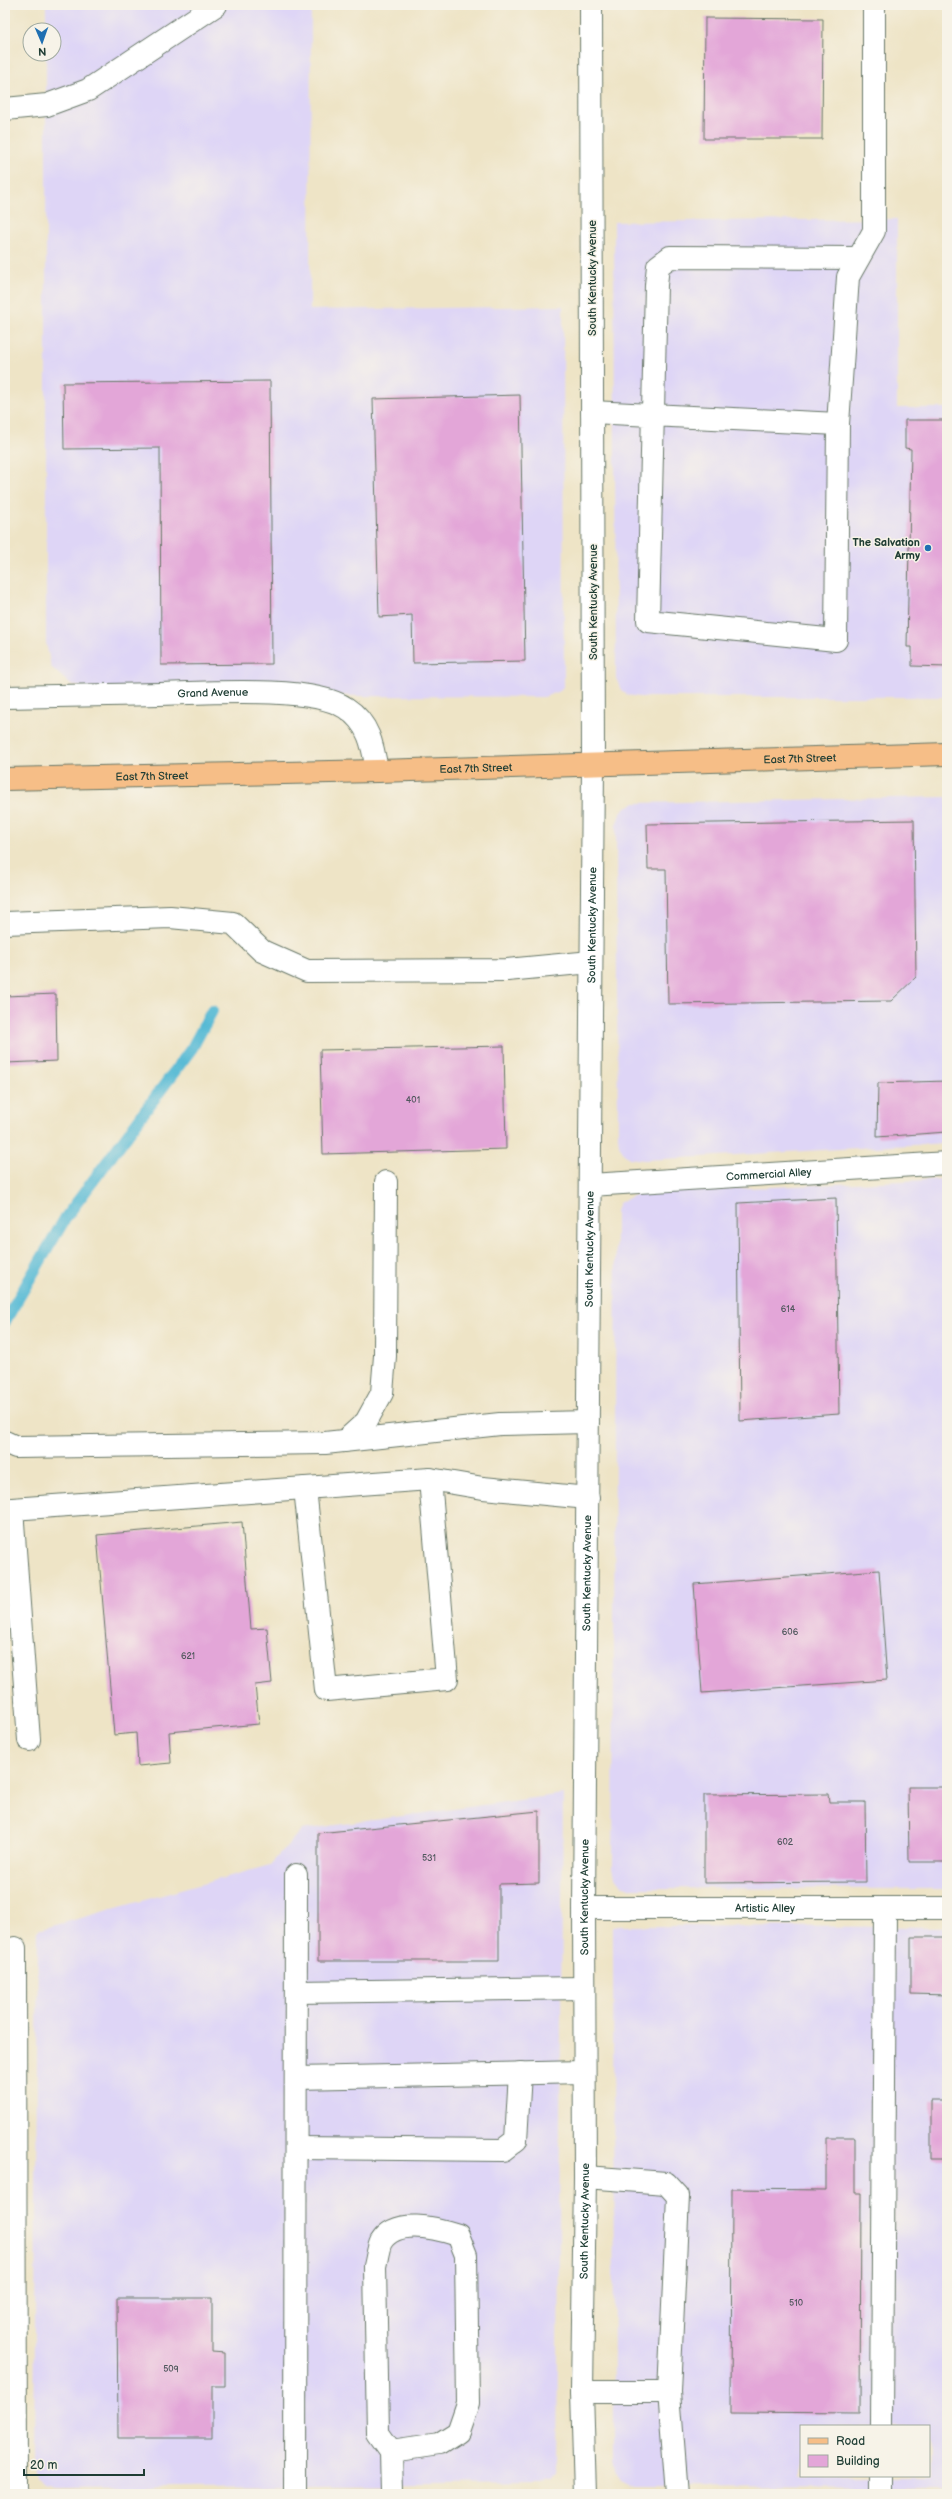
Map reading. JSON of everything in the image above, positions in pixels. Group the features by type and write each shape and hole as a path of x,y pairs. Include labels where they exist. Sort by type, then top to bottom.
{"main road":[{"name":"East 7th Street","path":"5,779 377,771 947,754"}],"street":[{"path":"5,109 47,105 88,90 216,5"},
{"name":"South Kentucky Avenue","path":"585,2494 582,2392 585,2177 584,1908 593,764 591,5"},
{"path":"858,258 670,257 658,266 651,415 648,621 836,640 838,424 848,277 874,231 874,5"},
{"path":"592,412 838,424"},
{"name":"Grand Avenue","path":"5,697 258,692 324,698 346,708 364,725 370,736 377,771"},
{"path":"5,923 170,917 233,923 262,952 307,971 507,970 591,962"},
{"name":"Commercial Alley","path":"590,1185 947,1163"},
{"path":"345,1441 366,1422 382,1393 385,1356 386,1182"},
{"path":"5,1442 16,1447 89,1447 345,1441 500,1424 588,1422"},
{"path":"29,1740 8,1510 430,1479 483,1488 588,1498"},
{"path":"305,1488 326,1690 447,1679 430,1479"},
{"path":"296,1876 296,2494"},
{"name":"Artistic Alley","path":"584,1908 947,1908"},
{"path":"882,2425 884,1908"},
{"path":"15,1948 16,2494"},
{"path":"296,1992 584,1988"},
{"path":"296,2078 584,2072"},
{"path":"296,2148 503,2150 516,2140 520,2073"},
{"path":"585,2177 666,2183 678,2196 670,2392 677,2494"},
{"path":"391,2451 439,2444 458,2432 468,2403 466,2255 458,2235 434,2227 397,2228 382,2241 375,2266 378,2433 391,2451 392,2494"},
{"path":"582,2392 670,2392"},
{"path":"881,2477 881,2494"}],"shaded area":[{"path":"46,5 311,5 310,310 563,306 564,685 560,691 544,697 361,696 86,688 71,685 51,667 46,642 46,62 62,62 62,22 46,22"},
{"path":"897,219 897,408 947,408 947,697 639,697 628,695 621,690 616,678 614,222"},
{"path":"947,797 947,1143 644,1160 629,1158 624,1154 619,1145 618,1136 616,825 620,814 626,807 635,803"},
{"path":"947,1179 947,1889 630,1888 621,1885 615,1877 613,1867 616,1211 619,1203 639,1193"},
{"path":"563,1794 557,2463 555,2475 548,2482 537,2484 55,2488 44,2485 38,2478 34,2467 38,1930 270,1865 301,1830"},
{"path":"613,1926 947,1927 947,2487 634,2486 622,2480 616,2471 614,2459"}],"building":[{"path":"705,18 823,19 822,139 704,139"},
{"path":"270,381 272,664 161,665 160,448 64,449 63,383"},
{"path":"520,395 525,661 413,663 412,615 379,617 373,399"},
{"name":"The Salvation Army","path":"905,420 947,420 947,667 912,666 912,647 907,647 911,449 905,448"},
{"path":"914,820 916,977 891,1001 668,1004 666,869 648,869 647,824"},
{"path":"56,994 57,1061 5,1063 5,996"},
{"path":"504,1046 506,1149 323,1154 320,1050"},
{"path":"947,1081 947,1132 877,1137 878,1083"},
{"path":"836,1198 839,1414 740,1421 738,1203"},
{"path":"242,1522 251,1629 267,1628 272,1683 255,1685 259,1724 169,1732 171,1763 138,1766 136,1733 114,1735 97,1535"},
{"path":"879,1570 887,1680 702,1693 694,1584"},
{"path":"908,1787 947,1787 947,1862 909,1862"},
{"path":"828,1794 829,1802 865,1802 866,1882 704,1883 704,1795"},
{"path":"539,1811 539,1883 499,1884 499,1961 318,1961 318,1833"},
{"path":"911,1937 947,1937 947,1995 911,1994"},
{"path":"931,2100 947,2100 947,2159 931,2159"},
{"path":"826,2137 855,2137 855,2193 861,2193 860,2414 731,2413 732,2189 826,2190"},
{"path":"117,2298 212,2298 212,2352 225,2353 225,2386 212,2386 212,2438 118,2438"}],"waterway":[{"path":"5,1321 66,1217 192,1048 212,1011"}],"place":[{"name":"The Salvation Army","path":"928,548"}]}
